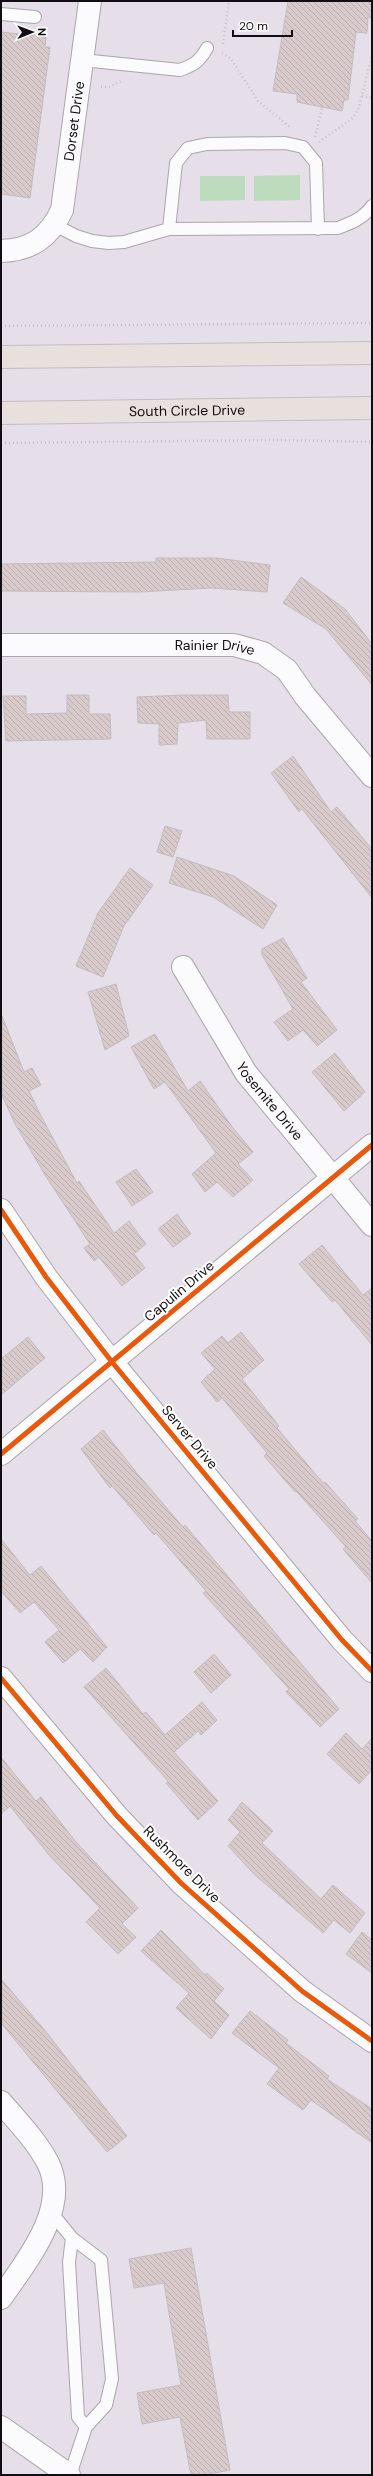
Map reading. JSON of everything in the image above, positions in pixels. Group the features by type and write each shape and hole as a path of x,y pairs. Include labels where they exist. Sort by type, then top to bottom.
{"main road":[{"path":"1,357 372,353"},
{"name":"South Circle Drive","path":"1,413 372,408"}],"street":[{"name":"Dorset Drive","path":"51,230 62,210 90,1"},
{"path":"1,251 21,249 51,230"},
{"name":"Rainier Drive","path":"1,645 234,645 263,653 287,670 305,696 372,776"},
{"name":"Yosemite Drive","path":"183,967 246,1073 372,1225"},
{"name":"Capulin Drive","path":"1,1454 372,1145"},
{"name":"Server Drive","path":"1,1210 46,1277 112,1362 342,1640 372,1671"},
{"name":"Rushmore Drive","path":"1,1678 117,1816 181,1883 302,1991 372,2041"},
{"path":"1,2102 44,2157 48,2164 53,2185 51,2212 41,2239 1,2298"},
{"path":"1,2427 70,2475"}],"lane":[{"path":"1,14 35,17"},
{"path":"82,60 180,70 194,65 202,57 207,48"},
{"path":"169,229 176,163 188,148 207,144 285,143 303,147 316,163 318,229"},
{"path":"51,230 92,241 109,243 124,242 169,229 338,228 353,222 368,212 372,206"},
{"path":"51,2212 72,2238 101,2260 112,2379 106,2404 86,2427 70,2475"},
{"path":"72,2238 69,2262 78,2417 86,2427"}],"path":[{"path":"222,52 231,59 258,101 293,129"},
{"path":"319,142 353,118 360,107 372,55"},
{"path":"362,96 372,98"},
{"path":"316,137 322,108"},
{"path":"1,326 372,323"},
{"path":"1,443 270,440 372,442"}],"green space":[{"path":"300,175 300,200 254,201 254,176"},
{"path":"200,176 245,176 245,200 200,201"}],"building":[{"path":"288,1 372,1 372,18 368,17 367,33 356,32 348,100 344,100 342,111 297,102 297,94 273,91"},
{"path":"1,32 46,37 45,47 50,47 30,198 1,194"},
{"path":"156,558 216,558 270,565 267,592 211,588 140,592 1,591 1,564 156,562"},
{"path":"301,577 345,609 372,644 372,685 326,629 283,603"},
{"path":"67,695 89,695 89,714 110,714 111,739 6,741 3,696 26,696 26,714 67,713"},
{"path":"228,695 229,712 250,712 250,739 207,739 206,720 178,723 177,744 159,745 159,724 138,723 137,697"},
{"path":"293,756 331,812 337,807 372,849 372,898 302,809 299,812 271,773"},
{"path":"165,826 182,831 173,857 157,852"},
{"path":"177,857 234,876 277,905 263,929 213,897 169,883"},
{"path":"130,868 153,885 124,926 103,977 76,966 98,913"},
{"path":"283,938 307,978 301,982 337,1030 317,1046 303,1030 288,1041 274,1022 293,1009 262,955 262,949"},
{"path":"116,984 129,1036 105,1050 88,992"},
{"path":"2,1016 24,1072 32,1068 41,1085 29,1091 77,1183 79,1181 114,1233 129,1221 146,1244 134,1254 145,1268 122,1286 99,1257 94,1261 84,1248 90,1244 45,1175 15,1124 1,1093"},
{"path":"155,1034 188,1091 200,1081 233,1128 253,1152 238,1164 253,1180 233,1197 217,1182 205,1192 192,1174 216,1153 165,1082 154,1089 131,1047"},
{"path":"335,1053 365,1092 344,1111 312,1072"},
{"path":"136,1169 153,1192 132,1206 116,1182"},
{"path":"177,1214 191,1234 173,1247 158,1229"},
{"path":"322,1245 363,1295 372,1288 372,1345 335,1300 332,1302 299,1264"},
{"path":"241,1332 264,1360 242,1379 279,1426 277,1428 323,1483 325,1482 358,1519 355,1521 372,1541 372,1583 343,1549 346,1547 264,1456 267,1453 222,1398 217,1402 201,1382 215,1369 201,1353 222,1336 228,1343"},
{"path":"28,1337 45,1358 1,1395 1,1359"},
{"path":"103,1430 136,1472 183,1527 185,1525 339,1709 320,1727 286,1692 289,1689 203,1593 206,1591 156,1533 154,1535 112,1486 110,1488 81,1449"},
{"path":"1,1539 30,1575 41,1566 107,1647 93,1662 80,1649 63,1663 45,1642 59,1630 34,1602 20,1613 1,1591"},
{"path":"214,1654 231,1675 211,1693 194,1672"},
{"path":"106,1668 143,1714 146,1712 165,1735 202,1702 217,1720 201,1735 198,1731 174,1752 218,1801 198,1820 166,1783 168,1781 84,1687"},
{"path":"346,1733 362,1749 372,1738 372,1770 359,1784 327,1754"},
{"path":"1,1757 36,1801 41,1797 76,1842 138,1908 122,1924 136,1937 118,1954 86,1922 100,1908 49,1855 10,1806 1,1814"},
{"path":"242,1802 273,1831 262,1843 321,1899 333,1885 365,1913 350,1933 334,1920 323,1933 255,1875 228,1846 240,1832 228,1820"},
{"path":"161,1930 205,1975 207,1973 224,1989 214,2001 229,2015 211,2039 176,2008 189,1993 141,1951"},
{"path":"362,1932 372,1940 372,1973 346,1954"},
{"path":"1,1979 47,2033 127,2136 107,2152 1,2023"},
{"path":"250,2011 288,2040 286,2043 329,2076 327,2079 372,2109 372,2143 311,2100 303,2110 267,2084 279,2068 232,2033"},
{"path":"191,2248 230,2470 204,2475 191,2475 180,2417 142,2424 137,2393 181,2385 164,2283 134,2288 129,2259"}],"cycle path":[{"path":"1,1454 372,1145"},
{"path":"1,1210 46,1277 112,1362 342,1640 372,1671"},
{"path":"1,1678 117,1816 181,1883 302,1991 372,2041"}]}
